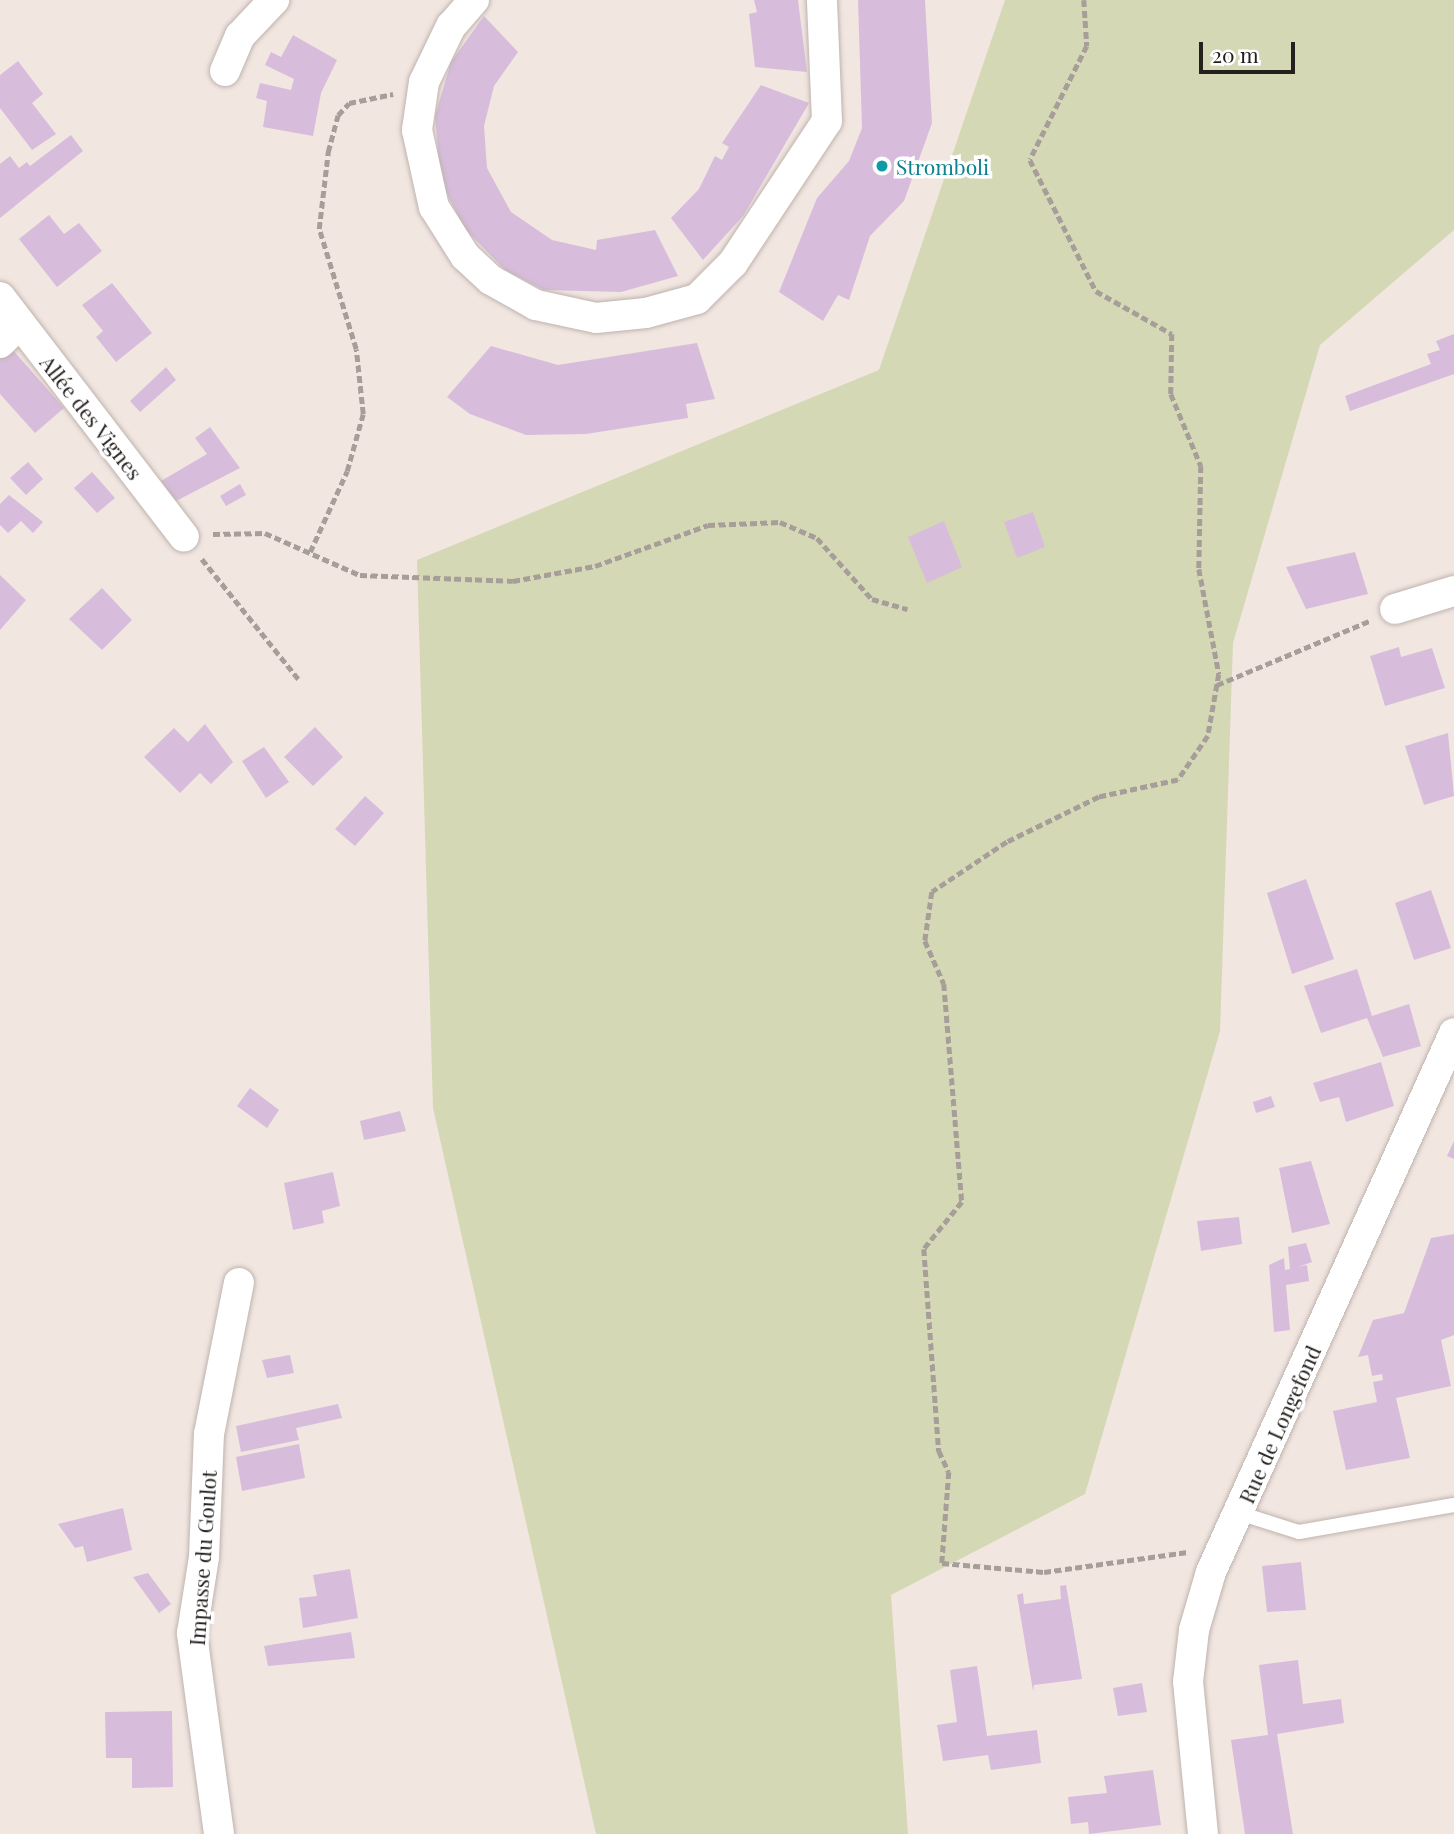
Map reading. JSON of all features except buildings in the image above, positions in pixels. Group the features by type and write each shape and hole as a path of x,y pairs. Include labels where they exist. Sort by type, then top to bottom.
{"street":[{"path":"225,71 240,36 274,0"},
{"path":"474,0 451,26 424,82 417,130 434,207 465,256 491,280 536,305 596,318 659,311 698,299 733,263 827,121 822,0"},
{"name":"Allée des Vignes","path":"0,297 10,334 184,537"},
{"path":"1395,609 1454,591"},
{"name":"Rue de Longefond","path":"1203,1834 1188,1682 1194,1630 1223,1548 1454,1033"},
{"name":"Impasse du Goulot","path":"219,1834 192,1633 204,1557 209,1434 239,1283"}],"lane":[{"path":"1239,1513 1299,1532 1454,1505"}],"path":[{"path":"1084,0 1087,47 1030,160 1096,291 1172,334 1171,394 1201,466 1199,569 1217,685 1208,736 1178,780 1099,797 1007,842 932,892 926,941 944,985 962,1202 924,1249 939,1451 949,1472 942,1563 1044,1572 1223,1548"},
{"path":"310,552 347,471 363,414 356,349 319,229 328,152 338,115 349,103 404,95"},
{"path":"184,537 265,533 360,575 513,581 595,566 708,524 780,522 817,538 872,599 908,610"},
{"path":"184,537 300,681"},
{"path":"1217,685 1395,609"}],"green space":[{"path":"1005,0 1454,0 1454,230 1320,345 1233,643 1220,1031 1085,1494 891,1595 908,1834 596,1834 433,1108 417,560 879,370"}],"place":[{"name":"Stromboli","path":"882,166"}]}
